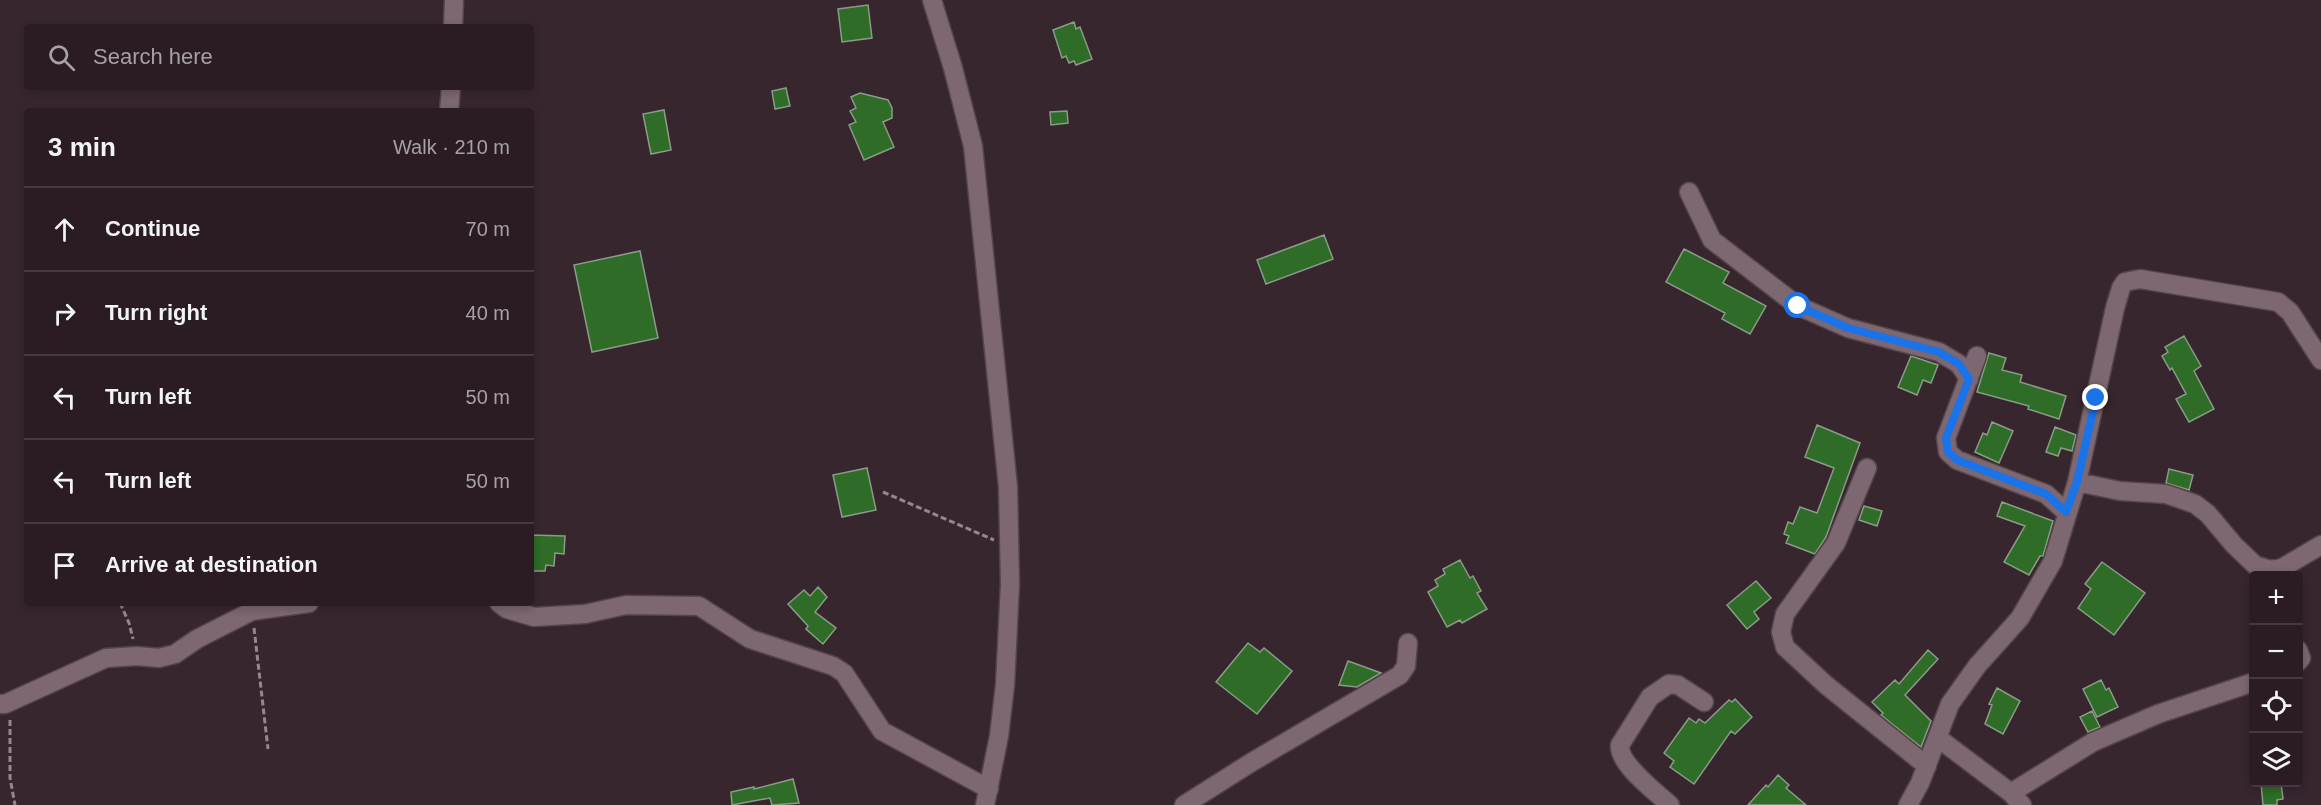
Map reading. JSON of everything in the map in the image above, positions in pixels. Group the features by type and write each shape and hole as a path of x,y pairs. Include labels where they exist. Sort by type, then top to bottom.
{"street":[{"path":"453,24 454,0"},
{"path":"503,606 534,617 585,614 627,605 699,606 750,639 833,666 844,673 882,731 987,797 999,736 1005,685 1009,546 1008,487 973,146 953,68 932,0"},
{"path":"449,108 451,90"},
{"path":"1689,192 1712,240 1798,306 1848,328 1939,352 1959,364 1969,379"},
{"path":"1908,805 1927,766 1950,704 1977,666 2020,618 2054,561 2066,512 2077,482 2115,308 2121,288 2126,282 2140,279 2278,302 2290,312 2321,360"},
{"path":"1977,356 1946,438 1948,452 1957,460 2046,494 2066,512"},
{"path":"1867,468 1836,543 1785,614 1781,632 1785,646 1826,685 1927,766"},
{"path":"2077,482 2120,491 2166,494 2195,504 2208,514 2255,566 2266,571"},
{"path":"2275,571 2321,545"},
{"path":"3,704 106,658 137,656 159,658 175,654 197,639 252,611 288,606"},
{"path":"1184,805 1400,675 1406,666 1408,643"},
{"path":"1938,738 2016,799 2093,742 2158,714 2249,683"},
{"path":"1670,805 1626,763 1619,752 1620,745 1650,697 1670,684 1678,685 1704,702"}],"path":[{"path":"883,492 1009,546"},
{"path":"121,606 129,623 137,656"},
{"path":"252,611 268,749"},
{"path":"3,704 10,712 10,778 15,805"}],"building":[{"path":"868,5 872,38 842,42 838,9"},
{"path":"1074,22 1076,29 1080,27 1092,59 1076,65 1074,61 1069,63 1066,56 1062,58 1053,30"},
{"path":"786,88 790,106 775,109 772,91"},
{"path":"860,93 888,100 892,108 892,118 883,122 894,147 864,160 849,125 856,122 850,111 856,108 851,97"},
{"path":"664,110 671,150 651,154 643,114"},
{"path":"1067,111 1068,123 1051,125 1050,112"},
{"path":"1324,235 1333,259 1266,284 1257,260"},
{"path":"1684,249 1729,272 1723,283 1766,306 1750,334 1722,319 1725,313 1666,282"},
{"path":"640,251 658,338 592,352 574,265"},
{"path":"2184,336 2201,366 2194,371 2214,409 2189,422 2176,399 2186,394 2172,368 2170,370 2162,356 2168,352 2165,347"},
{"path":"1989,353 2006,358 2002,370 2022,375 2020,382 2066,396 2059,419 2028,409 2029,406 1977,392"},
{"path":"1911,356 1938,365 1931,383 1923,380 1917,395 1898,387"},
{"path":"1992,422 2013,431 1999,463 1975,452 1983,433 1987,435"},
{"path":"1817,425 1860,443 1826,537 1815,554 1786,543 1789,536 1784,534 1788,522 1793,524 1800,507 1817,513 1834,468 1805,457"},
{"path":"2055,427 2076,435 2072,451 2061,448 2058,456 2046,452"},
{"path":"867,468 876,510 842,517 833,475"},
{"path":"2169,469 2193,475 2189,490 2166,483"},
{"path":"2002,502 2053,521 2043,556 2040,556 2029,575 2004,562 2025,526 1997,516"},
{"path":"1864,506 1882,511 1877,526 1859,520"},
{"path":"534,535 565,536 564,554 555,553 554,566 546,565 545,571 534,571"},
{"path":"1460,560 1470,578 1473,576 1481,591 1477,593 1487,609 1462,623 1460,620 1447,627 1428,592 1438,586 1435,580 1445,574 1443,569"},
{"path":"2102,562 2145,593 2114,635 2078,608 2091,589 2085,584"},
{"path":"1756,581 1771,598 1754,612 1759,619 1747,629 1727,605"},
{"path":"818,587 827,597 815,612 836,628 823,644 806,629 808,626 788,604 804,590 810,596"},
{"path":"1248,643 1260,652 1264,648 1292,671 1257,714 1216,682"},
{"path":"1928,650 1938,659 1905,695 1931,721 1921,747 1881,715 1883,713 1872,702 1895,680 1899,684"},
{"path":"1348,661 1381,673 1357,687 1339,685"},
{"path":"2101,680 2106,690 2109,688 2118,707 2097,717 2083,689"},
{"path":"1997,688 2020,701 2003,734 1985,724 1992,705 1989,704"},
{"path":"1735,699 1752,717 1735,734 1731,731 1694,784 1670,767 1674,761 1664,753 1689,718 1696,723 1699,719 1705,723 1729,700 1732,702"},
{"path":"2092,711 2100,727 2088,732 2080,717"},
{"path":"1778,775 1789,785 1786,788 1806,805 1748,805 1766,785 1768,787"},
{"path":"793,779 799,803 772,805 770,798 732,805 731,792"},
{"path":"2261,787 2282,787 2283,799 2277,800 2277,805 2263,805"}],"route":[{"path":"1798,306 1848,328 1939,352 1959,364 1969,379 1946,438 1948,452 1957,460 2046,494 2066,512 2077,482 2096,398"}]}
